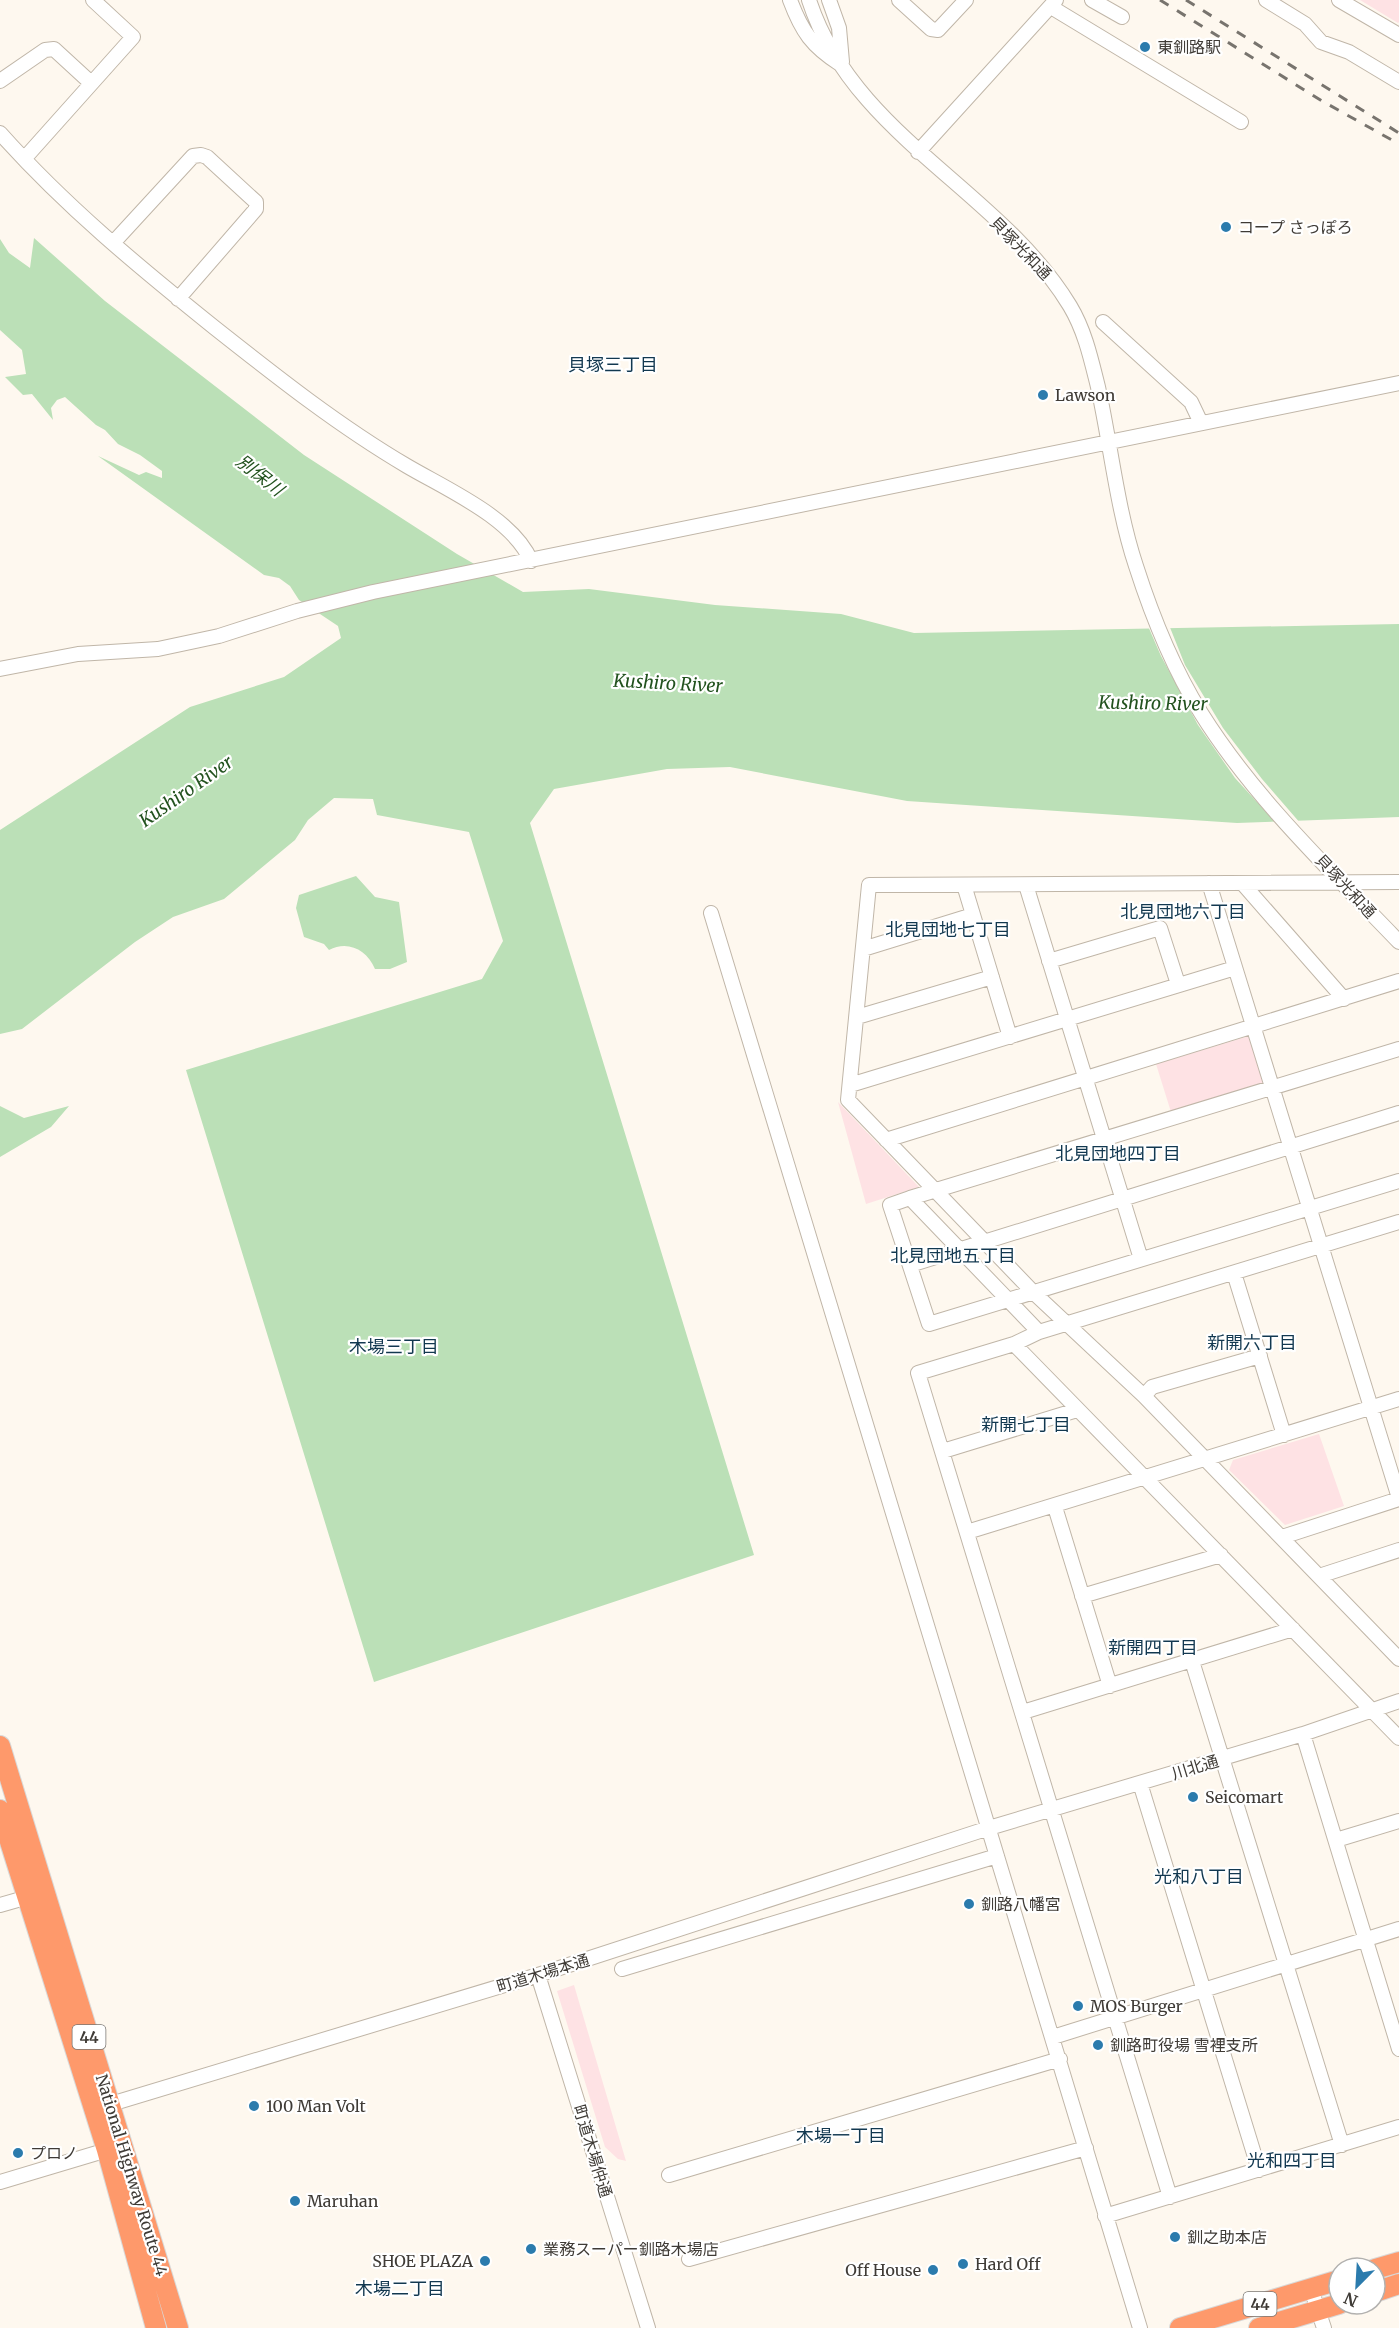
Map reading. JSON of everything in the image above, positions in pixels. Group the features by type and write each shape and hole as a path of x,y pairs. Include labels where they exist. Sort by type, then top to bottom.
{"highway":[{"name":"National Highway Route 44","path":"0,1746 34,1895"},
{"name":"National Highway Route 44","path":"0,1810 34,1895 178,2328"},
{"name":"National Highway Route 44","path":"103,2107 107,2150 156,2328"},
{"name":"44","path":"1180,2328 1327,2284"},
{"name":"44","path":"1259,2328 1321,2319"}],"street":[{"path":"24,159 133,37 93,0"},
{"path":"790,0 799,25 817,49 842,66"},
{"name":"貝塚光和通","path":"809,0 814,16 859,91 918,152 1027,250 1069,305 1089,350 1135,565 1176,667 1200,711 1235,761 1294,830 1399,942"},
{"path":"829,0 839,28 842,66"},
{"path":"899,0 931,29 938,30 966,0"},
{"path":"1092,0 1122,17"},
{"path":"1266,0 1305,24 1321,42 1349,52 1399,82"},
{"path":"1339,0 1399,35"},
{"path":"918,152 1054,4 1241,123"},
{"path":"0,81 45,50 54,49 91,83"},
{"path":"0,133 112,243 178,299 294,390 398,460 510,530 526,549 531,561"},
{"path":"112,243 193,156 201,155 207,158 256,202 256,209 178,299"},
{"path":"1103,322 1191,402 1201,423"},
{"path":"0,669 78,654 158,649 219,636 297,611 373,592 1399,383"},
{"path":"1397,1654 1144,1396 983,1242 848,1100 869,885 1399,882"},
{"path":"1209,883 1399,1498 1282,1538"},
{"path":"1243,884 1344,999"},
{"path":"964,885 1010,1037"},
{"path":"1026,885 1102,1140 1141,1259"},
{"path":"711,913 1140,2328"},
{"path":"863,949 973,915"},
{"path":"1049,961 1160,928 1178,984"},
{"path":"850,1085 1235,968"},
{"path":"857,1017 992,977"},
{"path":"886,1140 1399,981"},
{"path":"1399,1049 890,1205 928,1324 1007,1302 1399,1181"},
{"path":"910,1264 1399,1113"},
{"path":"910,1198 1007,1302 1039,1332"},
{"path":"1170,2197 918,1373 1014,1344 1039,1332 1399,1222"},
{"path":"1234,1273 1284,1435"},
{"path":"1014,1344 1399,1738"},
{"path":"1144,1396 1152,1388 1260,1356"},
{"path":"967,1532 1055,1507 1399,1399"},
{"path":"943,1451 1077,1410"},
{"path":"1055,1507 1110,1686"},
{"path":"1318,1576 1399,1550"},
{"path":"1082,1596 1221,1555"},
{"path":"1023,1712 1293,1629"},
{"path":"1192,1661 1342,2145"},
{"name":"川北通","path":"989,1828 1303,1734 1373,1712 1399,1701"},
{"path":"1303,1734 1396,2030 1399,2049"},
{"path":"1140,1783 1259,2170"},
{"path":"1336,1840 1399,1821"},
{"name":"町道木場本通","path":"103,2107 538,1975 989,1828"},
{"path":"622,1969 997,1856"},
{"path":"0,1905 34,1895"},
{"path":"1053,2037 1399,1929"},
{"name":"町道木場仲通","path":"538,1975 648,2328"},
{"path":"669,2175 1060,2060"},
{"path":"1105,2216 1399,2127"},
{"path":"689,2259 1086,2148"},
{"path":"0,2181 107,2150"},
{"path":"1311,2289 1321,2319"}],"shaded area":[{"path":"1360,0 1399,0 1399,22 1398,23"},
{"path":"1249,1036 1264,1084 1171,1112 1156,1064"},
{"path":"838,1102 919,1187 866,1204"},
{"path":"1319,1434 1344,1506 1285,1525 1229,1470 1233,1460"},
{"path":"574,1985 626,2161 618,2159 605,2147 557,1991"}],"water":[{"path":"34,238 105,301 304,455 457,554 523,592 589,589 715,605 841,614 914,633 1399,624 1399,817 1237,823 907,801 730,767 667,769 554,789 530,823 754,1555 374,1682 186,1070 482,979 503,941 469,832 377,815 373,799 334,798 308,820 295,840 224,899 173,917 135,942 22,1029 0,1034 0,830 190,707 284,677 341,638 338,626 299,600 290,586 279,578 264,575 98,456 139,475 146,472 162,478 162,471 140,455 118,444 105,430 96,425 65,397 57,400 51,408 53,420 32,394 23,395 5,377 26,374 22,350 0,330 0,239 9,253 30,268"},
{"path":"356,876 375,897 399,902 407,962 390,969 375,969 372,962 356,949 343,946 329,950 324,944 304,937 296,908 299,895"},
{"path":"0,1106 24,1118 69,1106 51,1127 0,1157"}],"pier":[{"path":"1169,625 1185,665 1223,728 1262,779 1301,824 1277,824 1235,778 1198,725 1161,656 1148,626"}],"railway":[{"path":"1160,0 1322,101 1399,144"},
{"path":"1186,0 1399,133"}],"place":[{"name":"東釧路駅","path":"1145,47"},
{"name":"コープ さっぽろ","path":"1226,227"},
{"name":"Lawson","path":"1043,395"},
{"name":"Seicomart","path":"1193,1797"},
{"name":"釧路八幡宮","path":"969,1904"},
{"name":"MOS Burger","path":"1078,2006"},
{"name":"釧路町役場 雪裡支所","path":"1098,2045"},
{"name":"100 Man Volt","path":"254,2106"},
{"name":"プロノ","path":"18,2153"},
{"name":"Maruhan","path":"295,2201"},
{"name":"釧之助本店","path":"1175,2237"},
{"name":"業務スーパー釧路木場店","path":"531,2249"},
{"name":"SHOE PLAZA","path":"485,2261"},
{"name":"Hard Off","path":"963,2264"},
{"name":"Off House","path":"933,2270"}],"district":[{"name":"貝塚三丁目","path":"613,364"},
{"name":"北見団地六丁目","path":"1183,911"},
{"name":"北見団地七丁目","path":"948,929"},
{"name":"北見団地四丁目","path":"1118,1153"},
{"name":"北見団地五丁目","path":"953,1255"},
{"name":"新開六丁目","path":"1252,1342"},
{"name":"木場三丁目","path":"394,1346"},
{"name":"新開七丁目","path":"1026,1424"},
{"name":"新開四丁目","path":"1153,1647"},
{"name":"光和八丁目","path":"1199,1876"},
{"name":"木場一丁目","path":"841,2135"},
{"name":"光和四丁目","path":"1292,2160"},
{"name":"木場二丁目","path":"400,2288"}],"water label":[{"name":"別保川","path":"260,475"},
{"name":"Kushiro River","path":"668,683"},
{"name":"Kushiro River","path":"1153,703"},
{"name":"Kushiro River","path":"186,791"}]}
